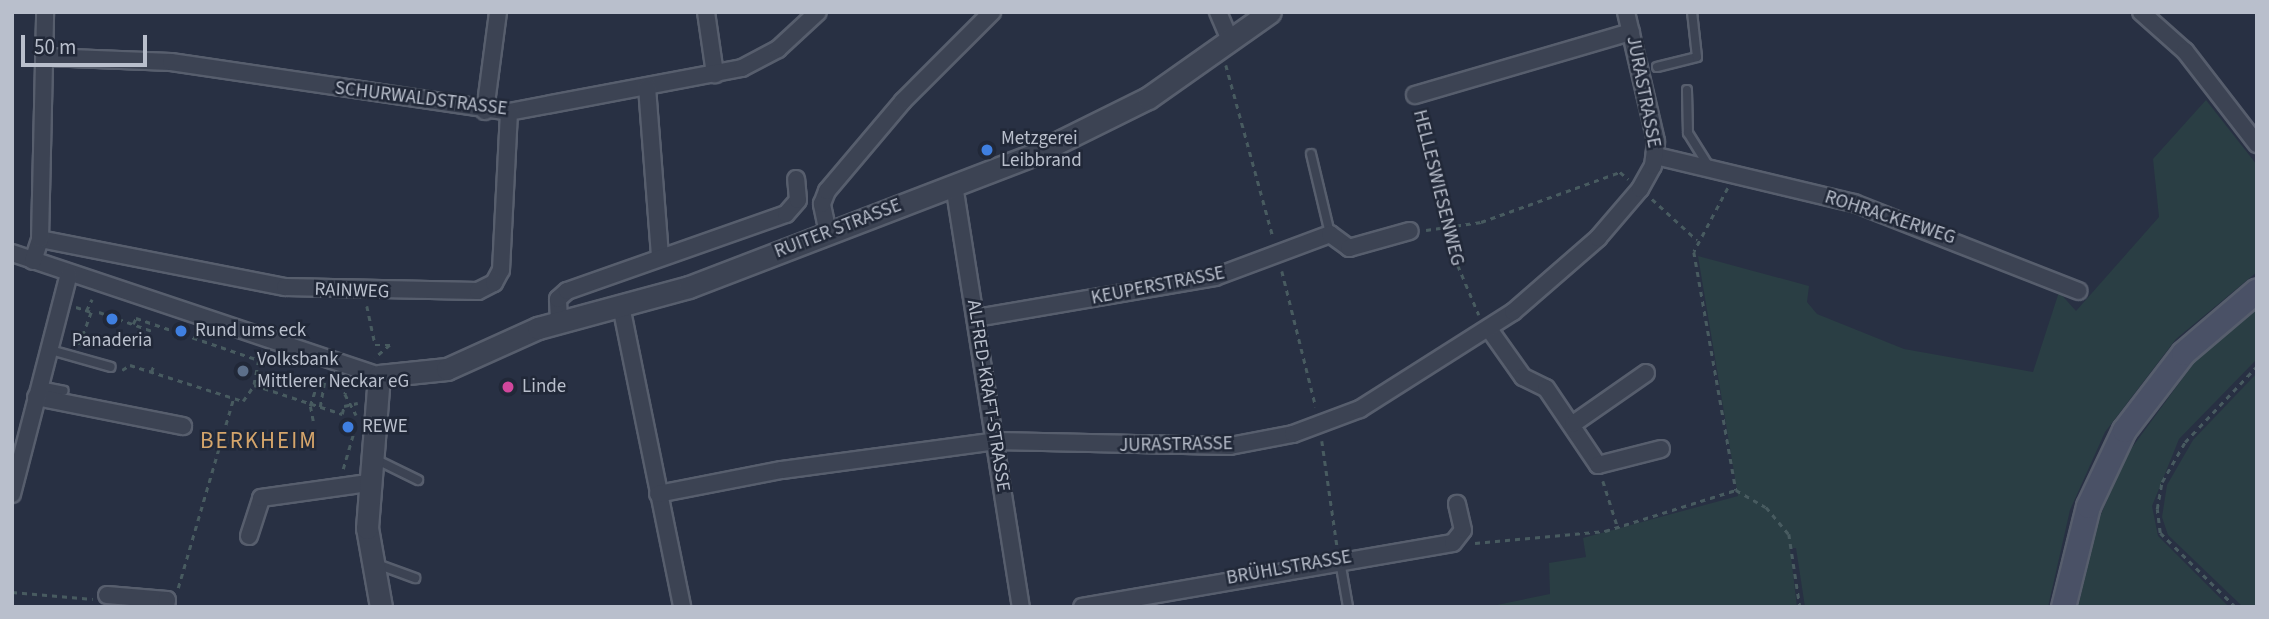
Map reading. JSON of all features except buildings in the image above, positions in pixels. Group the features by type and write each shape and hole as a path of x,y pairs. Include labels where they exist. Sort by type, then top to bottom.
{"main road":[{"path":"2063,607 2084,515 2124,430 2183,353 2257,290"}],"street":[{"path":"33,261 40,239 45,12"},
{"path":"485,111 498,12"},
{"path":"706,12 715,74"},
{"name":"SCHURWALDSTRASSE","path":"45,57 171,62 485,111 509,112 715,74 762,60 818,12"},
{"path":"828,233 822,204 827,191 869,137 992,12"},
{"path":"1218,12 1226,45"},
{"name":"RUITER STRASSE","path":"377,367 447,369 559,320 621,306 710,280 954,185 1092,129 1226,45 1270,12"},
{"name":"JURASTRASSE","path":"658,494 782,470 996,441 1194,449 1262,441 1319,425 1380,398 1489,330 1575,259 1640,189 1656,156 1626,12"},
{"path":"2141,12 2185,51 2254,135"},
{"name":"HELLESWIESENWEG","path":"1415,95 1631,32"},
{"path":"647,87 660,256"},
{"name":"RAINWEG","path":"40,239 285,288 478,290 494,283 501,270 509,112"},
{"name":"ROHRACKERWEG","path":"1656,156 1724,176 1866,207 2078,291"},
{"path":"559,320 563,293 660,256 786,214 798,200 796,179"},
{"name":"ALFRED-KRAFT-STRASSE","path":"954,185 1021,607"},
{"path":"1330,234 1349,248 1410,231"},
{"name":"KEUPERSTRASSE","path":"976,318 1214,277 1330,234"},
{"path":"12,253 69,274 377,367 368,483 371,563 381,607"},
{"path":"12,494 47,349 69,274"},
{"path":"621,306 682,607"},
{"path":"1489,330 1523,377 1546,388 1573,424 1598,465 1661,449"},
{"path":"1573,424 1646,373"},
{"path":"38,391 183,426"},
{"path":"249,536 261,498 368,483"},
{"path":"1457,504 1463,530 1458,540"},
{"name":"BRÜHLSTRASSE","path":"1082,607 1339,559 1458,540"},
{"path":"107,596 167,603"}],"lane":[{"path":"1657,67 1697,57 1692,12"},
{"path":"1687,90 1691,142 1724,176"},
{"path":"1311,154 1330,234"},
{"path":"47,349 111,367"},
{"path":"38,391 64,391"},
{"path":"369,457 418,480"},
{"path":"1339,559 1348,607"},
{"path":"371,563 415,578"}],"path":[{"path":"1226,45 1319,425 1339,559"},
{"name":"HELLESWIESENWEG","path":"1415,95 1466,295 1489,330"},
{"path":"1410,231 1449,227 1561,198 1564,190 1620,172 1697,240 1736,490"},
{"path":"1697,240 1722,205 1724,176"},
{"path":"79,345 95,296"},
{"path":"366,301 375,345 390,345 390,351"},
{"path":"91,313 155,332"},
{"path":"153,317 155,325"},
{"path":"111,367 151,372 234,398 251,396 261,364 249,357 135,318 133,324"},
{"path":"377,367 377,351 395,353"},
{"path":"249,352 249,357"},
{"path":"151,372 154,365"},
{"path":"2235,607 2160,533 2158,500 2185,442 2257,366"},
{"path":"313,421 310,406 319,378 324,380 320,407"},
{"path":"349,381 345,394 354,408"},
{"path":"254,385 342,414"},
{"path":"167,603 176,595 234,398"},
{"path":"343,486 357,421"},
{"path":"1598,465 1618,528"},
{"path":"1458,540 1497,545 1618,528 1736,490 1766,506 1789,534 1800,607"},
{"path":"12,592 107,596"}],"shaded area":[{"path":"2206,100 2257,165 2257,272 2176,339 2105,432 2070,510 2048,607 1805,607 1796,548 1790,548 1797,607 1487,607 1550,594 1549,563 1586,557 1583,538 1738,496 1698,256 1809,286 1807,302 1817,314 1904,349 2033,372 2059,292 2076,311 2159,217 2153,159"},
{"path":"2257,307 2257,359 2179,439 2152,506 2158,536 2229,607 2078,607 2098,521 2128,453 2196,360"},
{"path":"2257,373 2257,607 2243,607 2168,535 2162,517 2167,485 2193,440"}],"place":[{"name":"Metzgerei Leibbrand","path":"987,150"},
{"name":"Panaderia","path":"112,319"},
{"name":"Rund ums eck","path":"181,331"},
{"name":"Volksbank Mittlerer Neckar eG","path":"243,371"},
{"name":"Linde","path":"508,387"},
{"name":"REWE","path":"348,427"}],"district":[{"name":"BERKHEIM","path":"259,441"}]}
